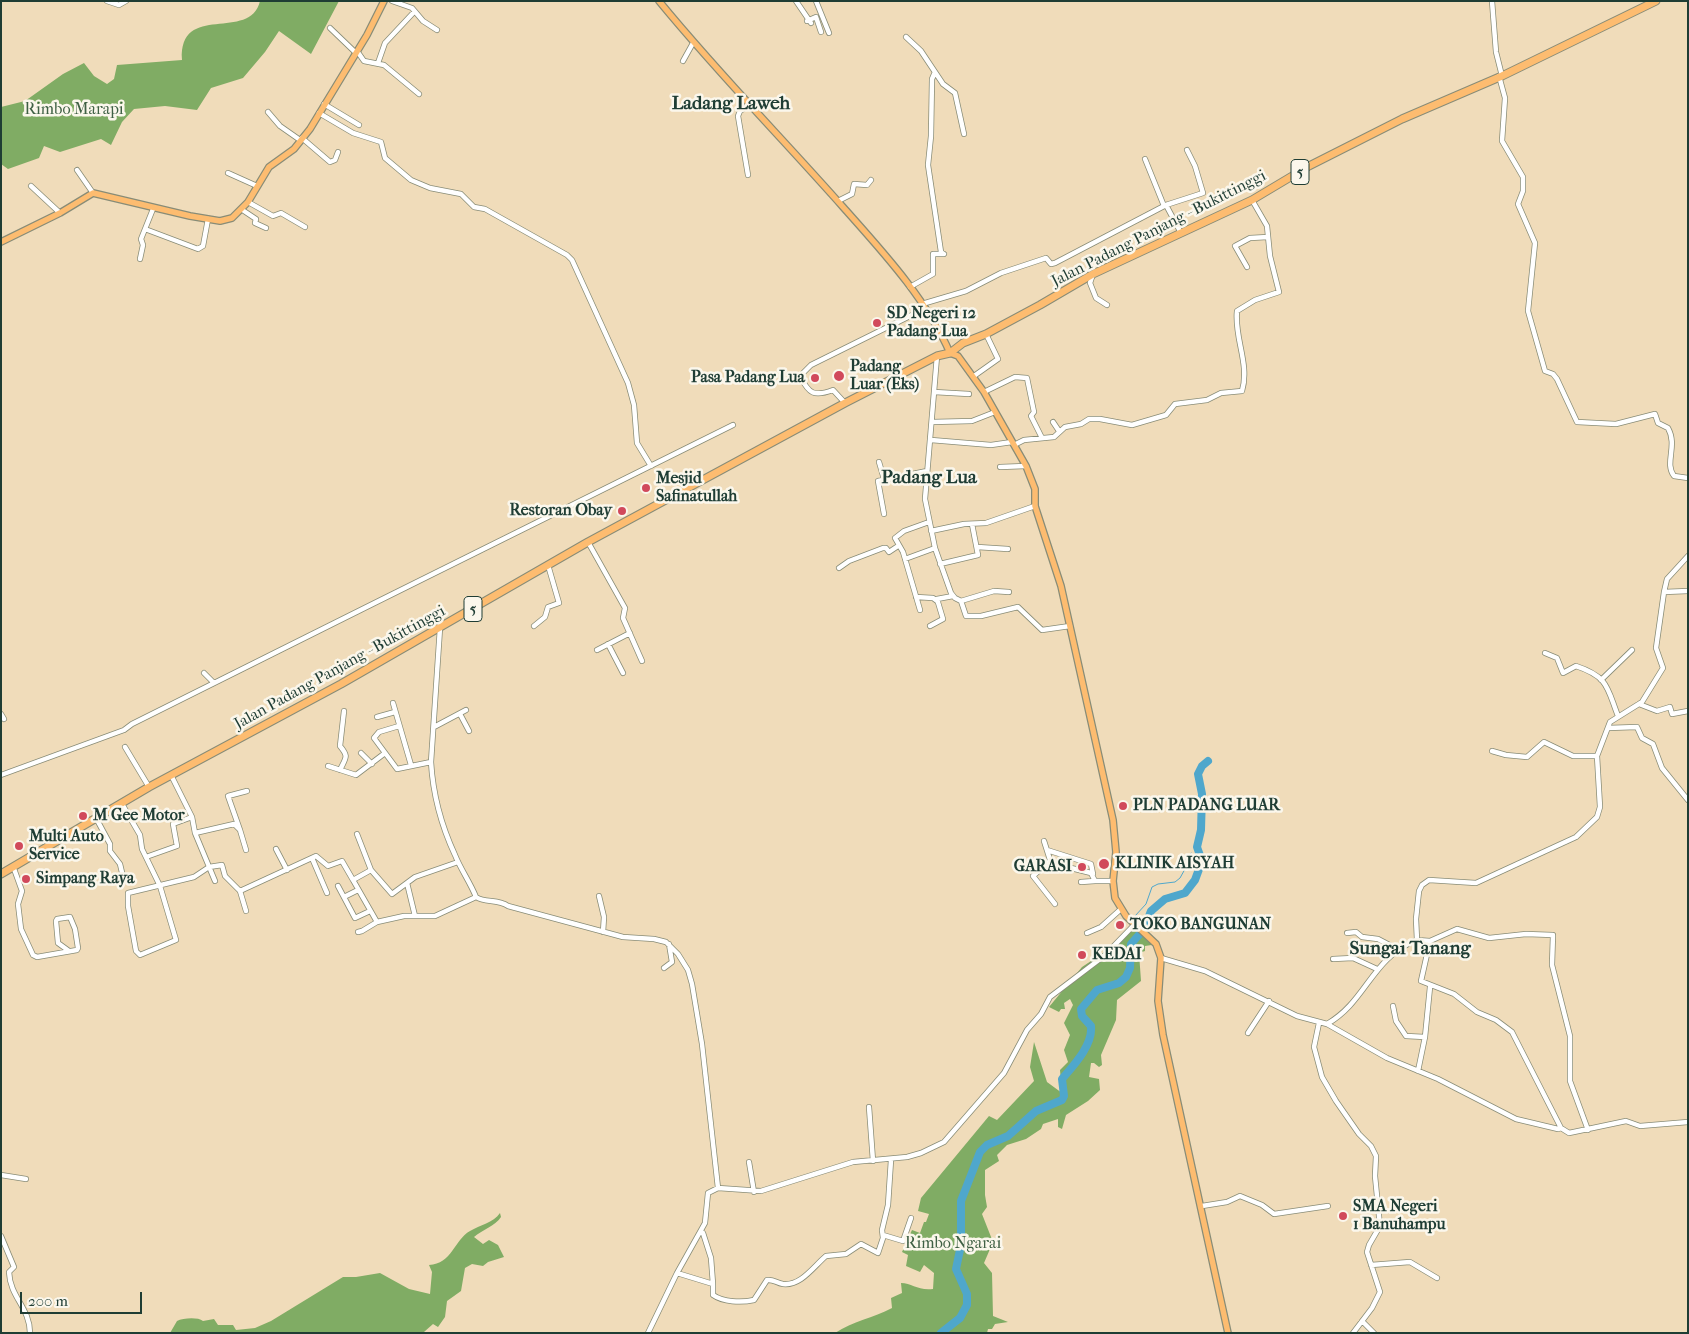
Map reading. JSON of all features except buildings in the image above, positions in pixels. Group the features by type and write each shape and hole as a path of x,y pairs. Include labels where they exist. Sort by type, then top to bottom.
{"highway":[{"name":"Jalan Padang Panjang - Bukittinggi","path":"1,874 149,787 172,777 440,628 588,542 845,403 937,356 950,353 963,343 986,334 1093,274 1252,200 1341,149 1402,119 1500,76 1656,1"}],"main road":[{"path":"1,242 60,213 93,193 100,193 152,209 211,220 229,220 248,202 269,168 294,149 357,52 384,1"},
{"path":"659,1 693,43 886,256 923,306 950,353 958,356 974,376 1026,466 1035,489 1035,506 1060,586 1070,626 1113,820 1116,852 1113,881 1115,898 1121,909 1154,941 1161,958 1159,1013 1174,1091 1202,1206 1228,1333"}],"street":[{"path":"107,1 119,5 126,1"},
{"path":"392,1 412,8 414,12 437,30"},
{"path":"796,1 809,22 816,17 821,32"},
{"path":"816,1 829,33"},
{"path":"1492,1 1496,52 1505,98 1502,141 1522,175 1523,191 1518,204 1535,242 1528,311 1545,371 1553,374 1557,379 1577,422 1616,424 1655,414 1658,423 1668,428 1673,436 1673,454 1669,463 1670,470 1674,476 1688,478"},
{"path":"378,63 385,43 414,12"},
{"path":"330,28 357,52 364,61 378,63 419,94"},
{"path":"906,36 921,52 943,84 955,93 964,134"},
{"path":"683,61 693,43"},
{"path":"910,287 933,274 934,254 944,254 937,232 938,217 928,165 934,72"},
{"path":"324,104 359,125"},
{"path":"748,175 738,116 740,111 750,105"},
{"path":"268,112 280,126 301,139 330,162 335,160 338,152"},
{"path":"318,113 353,133 381,142 385,158 416,183 461,194 474,207 485,209 567,255 572,260 628,382 634,405 637,443 650,466"},
{"path":"845,403 833,390 819,396 815,394 800,376 811,365 923,306 966,291 1001,273 1046,258 1051,264 1055,263 1165,206 1203,193 1195,166 1187,150"},
{"path":"1145,159 1165,206 1182,233"},
{"path":"77,170 93,193"},
{"path":"228,173 257,186"},
{"path":"838,201 852,194 854,184 867,185 871,180"},
{"path":"31,186 60,213"},
{"path":"931,440 991,445 1054,437 1059,431 1092,419 1132,424 1166,415 1176,404 1207,400 1221,392 1242,391 1246,367 1241,349 1237,311 1258,299 1279,292 1267,226 1252,200"},
{"path":"248,202 273,216 281,213 305,227"},
{"path":"140,259 143,245 141,241 152,209"},
{"path":"241,209 256,219 255,223 266,228"},
{"path":"144,229 198,249 203,246 211,220"},
{"path":"1247,267 1235,246 1250,238 1268,237"},
{"path":"1093,274 1090,283 1096,298 1107,305"},
{"path":"974,376 998,359 986,334"},
{"path":"937,356 925,499 935,548 953,596 961,601 966,616 981,616 1018,607 1042,630 1070,626"},
{"path":"984,392 1015,377 1027,378 1034,412 1031,416 1042,438"},
{"path":"934,392 970,394"},
{"path":"932,422 972,420 995,412"},
{"path":"1053,422 1059,431"},
{"path":"1,776 124,730 132,724 250,663 369,607 486,546 734,425"},
{"path":"879,462 884,479"},
{"path":"1000,467 1026,466"},
{"path":"884,514 877,482 927,471"},
{"path":"931,531 986,523 1035,506"},
{"path":"893,549 896,535 929,522"},
{"path":"940,564 977,556 972,524"},
{"path":"588,542 625,608 623,618 642,661"},
{"path":"976,547 1008,549"},
{"path":"839,568 849,561 883,548 893,549 904,559 920,610"},
{"path":"904,559 935,548"},
{"path":"1417,940 1416,919 1419,891 1422,885 1429,880 1476,883 1576,837 1597,817 1600,807 1597,756 1610,722 1639,704 1663,668 1656,648 1664,592 1667,579 1688,556"},
{"path":"534,626 544,617 548,607 559,602 548,565"},
{"path":"1664,592 1688,591"},
{"path":"961,601 988,592 1008,592"},
{"path":"916,597 937,600 938,598 953,596"},
{"path":"930,626 943,619 937,600"},
{"path":"440,628 431,762 434,798 458,862 476,897 480,900 500,901 508,906 622,937 654,939 669,944 688,970 692,984 702,1044 718,1188"},
{"path":"597,650 630,633"},
{"path":"608,644 623,673"},
{"path":"1601,680 1632,650"},
{"path":"1545,653 1556,658 1564,673 1576,666 1587,670 1601,680 1611,692 1618,716"},
{"path":"204,673 214,683"},
{"path":"393,703 411,765"},
{"path":"1639,704 1657,711 1670,708 1672,714 1688,711"},
{"path":"434,727 466,710"},
{"path":"340,770 346,756 346,751 340,746 344,711"},
{"path":"377,717 395,712"},
{"path":"1,714 4,719"},
{"path":"460,714 469,731"},
{"path":"399,726 375,735 376,741 397,769 431,762"},
{"path":"1608,728 1637,727 1642,738 1653,744 1662,768 1688,800"},
{"path":"1492,751 1506,756 1527,757 1544,742 1573,756 1597,756"},
{"path":"125,746 149,787"},
{"path":"361,753 372,764"},
{"path":"328,766 356,775 385,753"},
{"path":"172,777 192,817 195,833 215,881"},
{"path":"246,850 228,796 247,791"},
{"path":"122,804 140,835 142,849 160,886 175,942 138,955 128,906 128,893 160,886 173,880 194,877 209,867 222,865 225,876 240,890 246,911"},
{"path":"146,857 177,846 173,824 192,817"},
{"path":"96,818 110,844 110,851 120,864 124,880"},
{"path":"195,833 234,824 240,830"},
{"path":"358,834 371,870 392,894 415,877 458,862"},
{"path":"1044,841 1050,861"},
{"path":"276,849 287,870"},
{"path":"1047,850 1091,864 1094,880"},
{"path":"240,890 312,858 319,857 328,866 342,860 377,922"},
{"path":"312,858 327,893"},
{"path":"1050,861 1093,874"},
{"path":"1050,861 1033,876 1055,904"},
{"path":"12,866 22,890 18,904 21,929 33,955 38,957 77,950 75,929 70,917 57,919 56,922 58,943 69,951"},
{"path":"353,880 371,870"},
{"path":"1081,882 1094,880 1113,881"},
{"path":"407,883 415,916"},
{"path":"338,886 355,918 370,911"},
{"path":"344,897 358,890"},
{"path":"599,896 604,917 603,932"},
{"path":"358,932 362,932 377,922 415,916 435,916 476,897"},
{"path":"1087,933 1101,927 1121,909"},
{"path":"648,1333 677,1273 705,1223 708,1193 718,1188 754,1192 854,1162 891,1160 921,1153 944,1142 1004,1073 1027,1030 1041,1014 1050,997 1104,956 1136,924"},
{"path":"1327,1024 1350,1008 1377,969 1397,949 1417,940 1430,941 1457,929 1489,938 1526,934 1553,935 1552,965 1570,1036 1570,1081 1588,1130"},
{"path":"1347,933 1356,932 1362,937 1378,939 1397,949"},
{"path":"1430,941 1420,979 1430,986 1454,994 1477,1012 1496,1020 1512,1032 1561,1128 1569,1133 1626,1121 1640,1126 1688,1122"},
{"path":"664,968 672,962 669,944"},
{"path":"1161,958 1205,971 1297,1016 1327,1024 1387,1058 1516,1119 1558,1129 1561,1128"},
{"path":"1333,959 1353,958 1377,969"},
{"path":"1418,1071 1425,1036 1430,986"},
{"path":"1248,1033 1268,1001"},
{"path":"1393,1006 1396,1021 1406,1036 1425,1036"},
{"path":"1319,1023 1314,1047 1322,1077 1329,1092 1359,1134 1371,1146 1376,1156 1375,1176 1380,1226 1367,1248 1380,1292 1354,1333"},
{"path":"869,1107 873,1160"},
{"path":"700,1232 703,1233 711,1258 713,1294 718,1299 754,1300 767,1280 772,1279 781,1284 796,1283 816,1268 826,1256 846,1254 861,1244 878,1253 888,1205 891,1160"},
{"path":"749,1162 754,1192"},
{"path":"1,1175 26,1180"},
{"path":"1202,1206 1226,1202 1240,1196 1262,1205 1274,1214 1328,1206"},
{"path":"883,1235 903,1241 911,1218"},
{"path":"1,1236 14,1267 9,1272 11,1289 27,1316 30,1333"},
{"path":"1371,1265 1410,1262 1438,1278"},
{"path":"677,1273 713,1284"},
{"path":"1362,1321 1374,1333"}],"green space":[{"name":"Rimbo Marapi","path":"260,1 339,1 311,54 279,31 265,52 243,78 211,88 197,110 165,106 134,109 122,122 111,145 101,139 60,152 44,146 39,158 8,169 1,164 1,107 25,101 63,74 84,63 94,76 107,84 114,79 117,65 182,60 184,42 192,32 203,26 243,20 254,13"},
{"name":"Rimbo Ngarai","path":"1131,916 1158,944 1145,946 1145,951 1139,953 1141,981 1117,1000 1116,1020 1101,1055 1102,1065 1099,1067 1091,1063 1089,1077 1099,1079 1100,1090 1088,1101 1066,1115 1062,1129 1058,1127 1058,1119 1043,1124 1041,1129 1026,1139 1007,1145 997,1155 999,1161 985,1170 987,1207 982,1214 993,1242 984,1263 992,1273 993,1316 1008,1322 995,1324 992,1329 988,1329 987,1333 835,1333 849,1325 892,1308 891,1298 902,1293 901,1283 923,1289 933,1289 934,1273 924,1265 920,1272 906,1266 908,1255 902,1252 912,1230 920,1233 929,1214 918,1211 921,1198 989,1116 997,1120 1034,1081 1030,1067 1034,1042 1047,1082 1062,1093 1060,1070 1068,1062 1064,1050 1070,1035 1064,1023 1073,1005 1070,999 1064,1003 1065,1009 1061,1009 1059,1012 1049,1007 1082,967 1103,953 1132,926"},
{"path":"500,1213 501,1217 498,1220 474,1237 483,1244 489,1240 498,1245 504,1257 488,1262 483,1266 472,1264 465,1268 461,1291 447,1301 445,1317 438,1327 433,1324 424,1332 170,1333 177,1321 190,1318 203,1321 214,1319 218,1325 233,1325 236,1330 255,1328 271,1321 343,1277 380,1273 409,1289 430,1294 432,1272 429,1265 443,1261 465,1235 490,1222"}],"waterway":[{"path":"941,1333 960,1318 967,1305 967,1294 956,1269 961,1245 961,1201 980,1152 987,1145 1008,1136 1036,1111 1062,1100 1064,1096 1062,1079 1082,1054 1091,1033 1091,1026 1082,1016 1081,1009 1097,990 1119,983 1126,977 1130,968 1131,944 1144,929 1151,911 1165,899 1185,893 1195,880 1202,861 1197,847 1201,830 1202,794 1198,774 1202,766 1208,761"},
{"path":"1135,916 1146,904 1152,887 1158,884 1175,882 1180,878 1185,869 1186,859 1191,853"}],"place":[{"name":"SD Negeri 12 Padang Lua","path":"877,323"},
{"name":"Padang Luar (Eks)","path":"839,376"},
{"name":"Pasa Padang Lua","path":"815,378"},
{"name":"Mesjid Safinatullah","path":"646,488"},
{"name":"Restoran Obay","path":"622,511"},
{"name":"PLN PADANG LUAR","path":"1123,806"},
{"name":"M Gee Motor","path":"83,816"},
{"name":"Multi Auto Service","path":"19,846"},
{"name":"KLINIK AISYAH","path":"1104,864"},
{"name":"GARASI","path":"1082,867"},
{"name":"Simpang Raya","path":"26,879"},
{"name":"TOKO BANGUNAN","path":"1120,925"},
{"name":"KEDAI","path":"1082,955"},
{"name":"SMA Negeri 1 Banuhampu","path":"1343,1216"}],"district":[{"name":"Ladang Laweh","path":"731,104"},
{"name":"Padang Lua","path":"929,478"},
{"name":"Sungai Tanang","path":"1410,949"}]}
